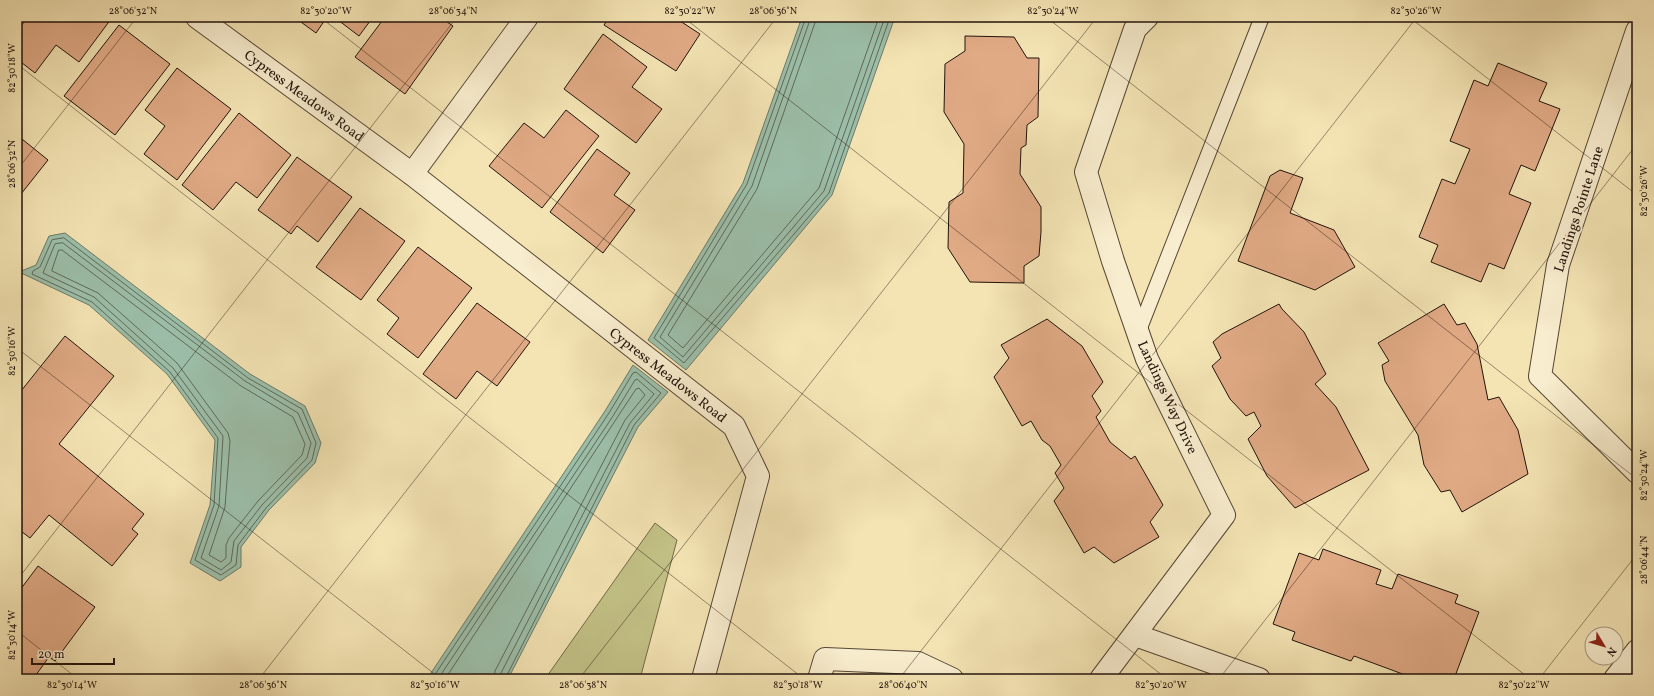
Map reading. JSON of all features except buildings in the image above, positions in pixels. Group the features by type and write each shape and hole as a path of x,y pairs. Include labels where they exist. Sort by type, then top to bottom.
{"street":[{"name":"Cypress Meadows Road","path":"196,17 412,174 734,426 758,476 703,679"},
{"path":"412,174 527,17"},
{"name":"Landings Way Drive","path":"1100,679 1135,636 1224,515 1147,359 1086,172 1134,29 1147,17"},
{"name":"Landings Pointe Lane","path":"1637,31 1558,265 1540,376 1637,472"},
{"path":"1135,636 1259,679"},
{"path":"1615,679 1637,651"},
{"path":"819,679 825,659 918,663 952,679"}],"lane":[{"path":"1138,333 1262,17"}],"shaded area":[{"path":"655,523 677,540 640,679 545,679"}],"water":[{"path":"802,17 895,17 832,195 686,370 648,340 743,183"},
{"path":"65,233 250,374 305,406 321,443 315,463 269,510 241,547 241,567 220,581 190,563 210,505 215,440 167,374 89,305 19,272 36,265 49,236"},
{"path":"633,365 668,392 638,427 508,679 427,679 605,411"}]}
